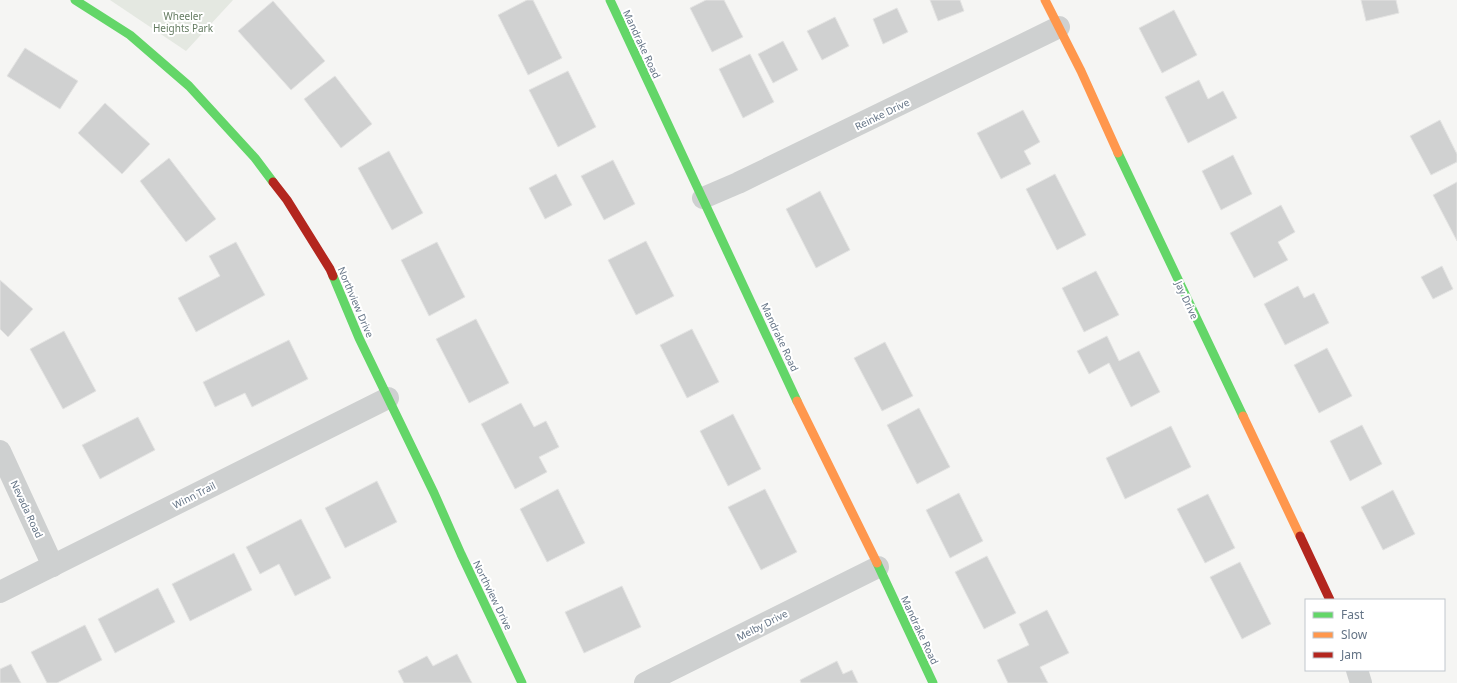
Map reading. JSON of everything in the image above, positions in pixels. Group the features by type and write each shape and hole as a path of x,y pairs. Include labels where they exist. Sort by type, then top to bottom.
{"street":[{"name":"Northview Drive","path":"75,0 130,36 189,86 255,158 287,200 330,269 359,338 522,683"},
{"name":"Mandrake Road","path":"610,0 809,428 856,518 932,683"},
{"name":"Jay Drive","path":"1046,0 1330,599"},
{"name":"Reinke Drive","path":"703,198 760,173 1059,27"},
{"name":"Winn Trail","path":"0,592 388,398"},
{"name":"Nevada Road","path":"0,452 53,566"},
{"name":"Melby Drive","path":"645,683 878,567"},
{"path":"1357,671 1361,683"}],"green space":[{"name":"Wheeler Heights Park","path":"110,0 233,0 186,51"}],"building":[{"path":"527,0 533,0 562,58 528,75 498,15"},
{"path":"706,0 724,0 743,37 712,52 690,8"},
{"path":"930,0 960,0 964,11 938,21"},
{"path":"1361,0 1396,0 1399,13 1366,21"},
{"path":"273,1 325,61 291,90 238,31"},
{"path":"897,8 908,32 883,44 873,19"},
{"path":"1174,10 1197,55 1162,73 1139,28"},
{"path":"835,17 849,46 822,60 807,31"},
{"path":"783,41 798,70 773,83 758,54"},
{"path":"25,48 78,81 60,109 7,76"},
{"path":"750,54 774,102 743,118 719,69"},
{"path":"568,71 596,127 558,147 529,90"},
{"path":"335,76 372,124 341,148 304,99"},
{"path":"1199,80 1208,99 1223,91 1237,118 1188,143 1165,97"},
{"path":"105,103 150,144 122,174 78,133"},
{"path":"1023,110 1040,142 1024,151 1031,164 1001,179 977,133"},
{"path":"1440,120 1457,154 1457,162 1431,175 1410,136"},
{"path":"389,151 423,213 392,230 358,168"},
{"path":"1233,155 1252,194 1221,210 1202,171"},
{"path":"169,158 216,219 186,242 140,181"},
{"path":"613,160 635,204 604,220 581,176"},
{"path":"556,174 572,205 545,219 529,188"},
{"path":"1055,174 1086,235 1057,250 1026,189"},
{"path":"1457,182 1457,241 1433,195"},
{"path":"820,191 850,250 816,268 786,209"},
{"path":"1281,205 1295,232 1278,242 1288,260 1254,278 1230,233"},
{"path":"646,241 674,296 636,315 608,260"},
{"path":"236,242 265,295 196,332 178,298 220,276 209,256"},
{"path":"437,242 465,297 429,316 401,260"},
{"path":"1442,266 1453,289 1433,299 1421,277"},
{"path":"1096,271 1119,315 1084,332 1062,288"},
{"path":"0,280 33,309 8,337 0,329"},
{"path":"1298,286 1304,298 1314,293 1329,323 1285,345 1264,304"},
{"path":"476,319 509,383 469,403 436,339"},
{"path":"692,329 719,382 687,398 660,345"},
{"path":"64,331 96,391 63,409 30,349"},
{"path":"1107,336 1119,361 1139,351 1160,392 1131,407 1109,363 1089,374 1077,351"},
{"path":"289,340 308,379 252,407 245,393 215,407 203,382"},
{"path":"885,342 913,396 882,411 854,358"},
{"path":"1327,348 1352,396 1319,413 1294,365"},
{"path":"521,403 534,427 546,421 559,447 539,457 547,472 515,489 481,424"},
{"path":"919,408 950,467 917,484 887,425"},
{"path":"733,414 761,469 728,486 700,431"},
{"path":"138,417 155,450 100,479 82,445"},
{"path":"1362,425 1382,464 1350,481 1330,441"},
{"path":"1171,426 1191,467 1125,499 1106,458"},
{"path":"377,481 397,522 345,548 325,508"},
{"path":"558,489 585,543 547,562 520,509"},
{"path":"765,489 797,552 761,570 728,507"},
{"path":"1393,490 1415,534 1383,550 1361,507"},
{"path":"959,493 983,541 950,558 926,510"},
{"path":"1208,494 1235,548 1205,563 1177,509"},
{"path":"301,519 331,578 295,596 279,564 260,574 246,547"},
{"path":"234,553 252,590 190,621 172,584"},
{"path":"987,556 1016,613 984,629 955,572"},
{"path":"1240,562 1271,624 1242,639 1210,577"},
{"path":"622,586 641,627 584,653 565,612"},
{"path":"158,588 175,622 115,653 98,619"},
{"path":"1047,610 1069,653 1040,667 1048,683 1008,683 997,660 1029,645 1019,624"},
{"path":"85,625 102,660 57,683 47,683 31,652"},
{"path":"457,654 472,683 404,683 398,671 427,656 433,666"},
{"path":"837,661 843,674 852,670 858,683 801,683 800,680"},
{"path":"11,664 21,683 0,683 0,669"}],"traffic: fast":[{"path":"75,0 130,35 189,86 255,158 273,182"},
{"path":"610,0 797,401"},
{"path":"1118,153 1243,416"},
{"path":"333,276 359,338 434,493 522,683"},
{"path":"877,563 933,683"}],"traffic: slow":[{"path":"1045,0 1081,71 1118,153"},
{"path":"797,401 877,563"},
{"path":"1243,416 1300,536"}],"traffic: jam":[{"path":"273,182 287,200 333,276"},
{"path":"1300,536 1330,599"}]}
